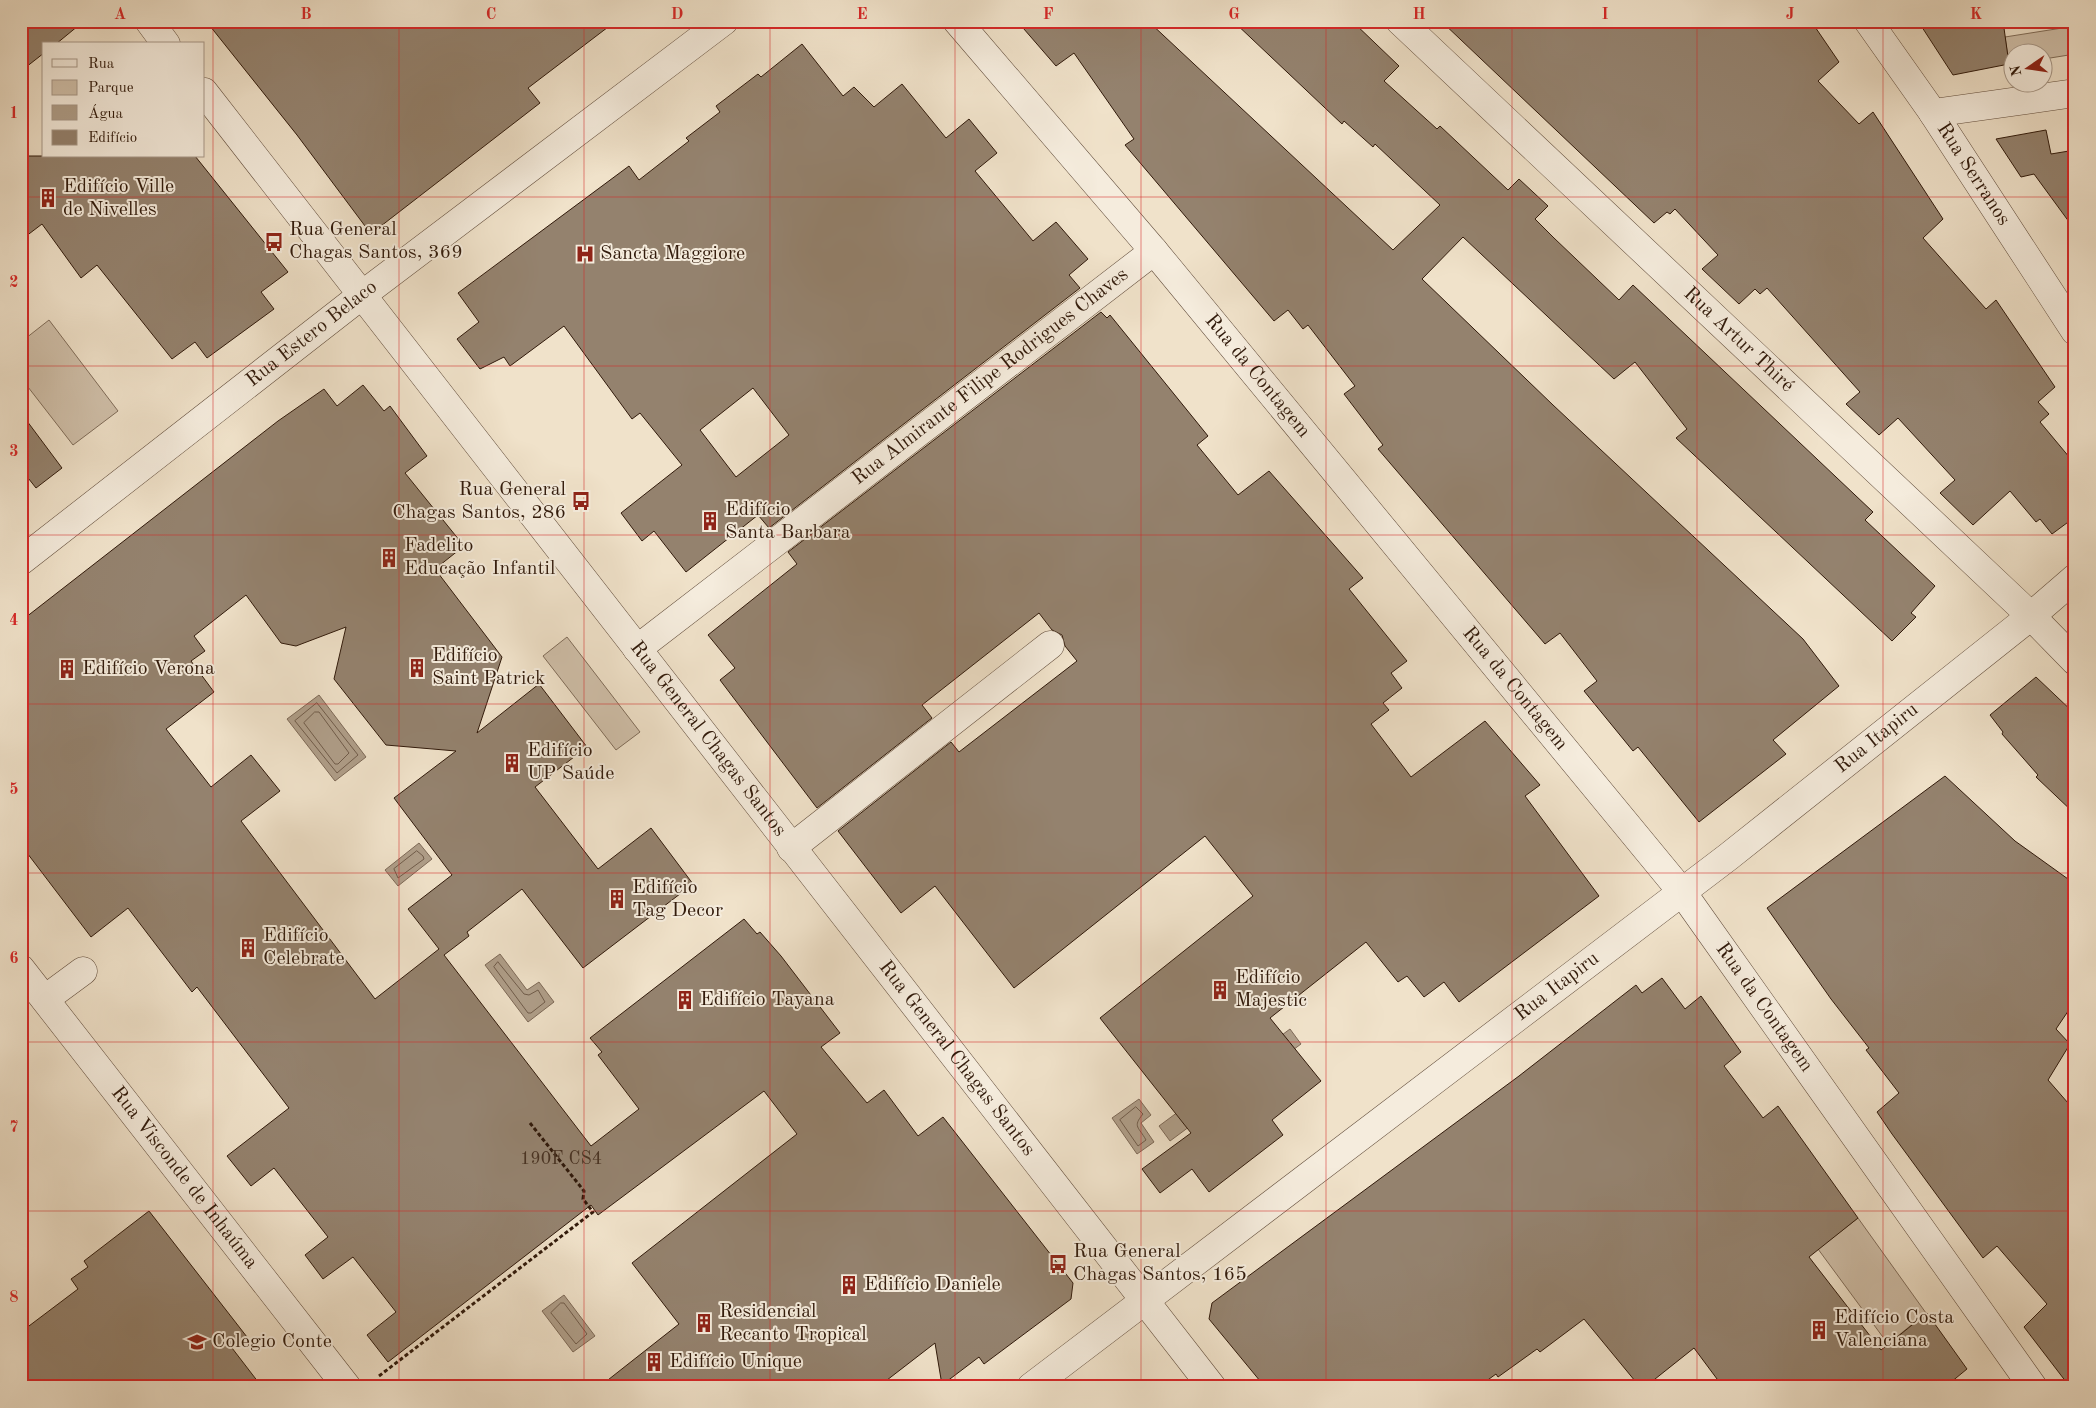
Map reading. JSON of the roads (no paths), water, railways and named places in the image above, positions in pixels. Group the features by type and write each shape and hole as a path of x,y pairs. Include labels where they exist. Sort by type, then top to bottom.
{"street":[{"path":"149,21 165,42"},
{"name":"Rua Estero Belaco","path":"21,561 362,295 724,21"},
{"name":"Rua da Contagem","path":"957,21 1154,251 1682,892 2034,1387"},
{"name":"Rua Artur Thiré","path":"1400,21 2031,616 2075,661"},
{"name":"Rua Serranos","path":"1868,21 1934,113 2075,331"},
{"name":"Rua General Chagas Santos","path":"205,93 1212,1387"},
{"path":"1934,113 2075,93"},
{"name":"Rua Almirante Filipe Rodrigues Chaves","path":"637,649 1154,251"},
{"name":"Rua Itapiru","path":"1031,1387 1682,892 2031,616 2075,578"},
{"path":"791,848 1050,644"},
{"name":"Rua Visconde de Inhaúma","path":"21,969 347,1387"},
{"path":"45,999 83,971"}],"water":[{"path":"319,695 366,757 335,781 287,719"},
{"path":"419,843 432,859 398,886 385,870"},
{"path":"500,954 527,990 539,982 554,1002 528,1022 485,965"},
{"path":"1290,1029 1301,1044 1170,1141 1159,1126"},
{"path":"1139,1099 1151,1115 1141,1123 1154,1142 1137,1154 1112,1118"},
{"path":"564,1295 595,1336 573,1352 542,1311"}],"place":[{"name":"Edifício Ville de Nivelles","path":"48,198"},
{"name":"Rua General Chagas Santos, 369","path":"274,242"},
{"name":"Sancta Maggiore","path":"585,254"},
{"name":"Rua General Chagas Santos, 286","path":"581,501"},
{"name":"Edifício Santa Barbara","path":"710,521"},
{"name":"Fadelito Educação Infantil","path":"389,558"},
{"name":"Edifício Saint Patrick","path":"417,668"},
{"name":"Edifício Verona","path":"67,669"},
{"name":"Edifício UP Saúde","path":"512,763"},
{"name":"Edifício Tag Decor","path":"617,899"},
{"name":"Edifício Celebrate","path":"248,948"},
{"name":"Edifício Majestic","path":"1220,990"},
{"name":"Edifício Tayana","path":"685,1000"},
{"name":"Rua General Chagas Santos, 165","path":"1058,1264"},
{"name":"Edifício Daniele","path":"849,1285"},
{"name":"Residencial Recanto Tropical","path":"704,1323"},
{"name":"Edifício Costa Valenciana","path":"1819,1330"},
{"name":"Colegio Conte","path":"197,1342"},
{"name":"Edifício Unique","path":"654,1362"}]}
